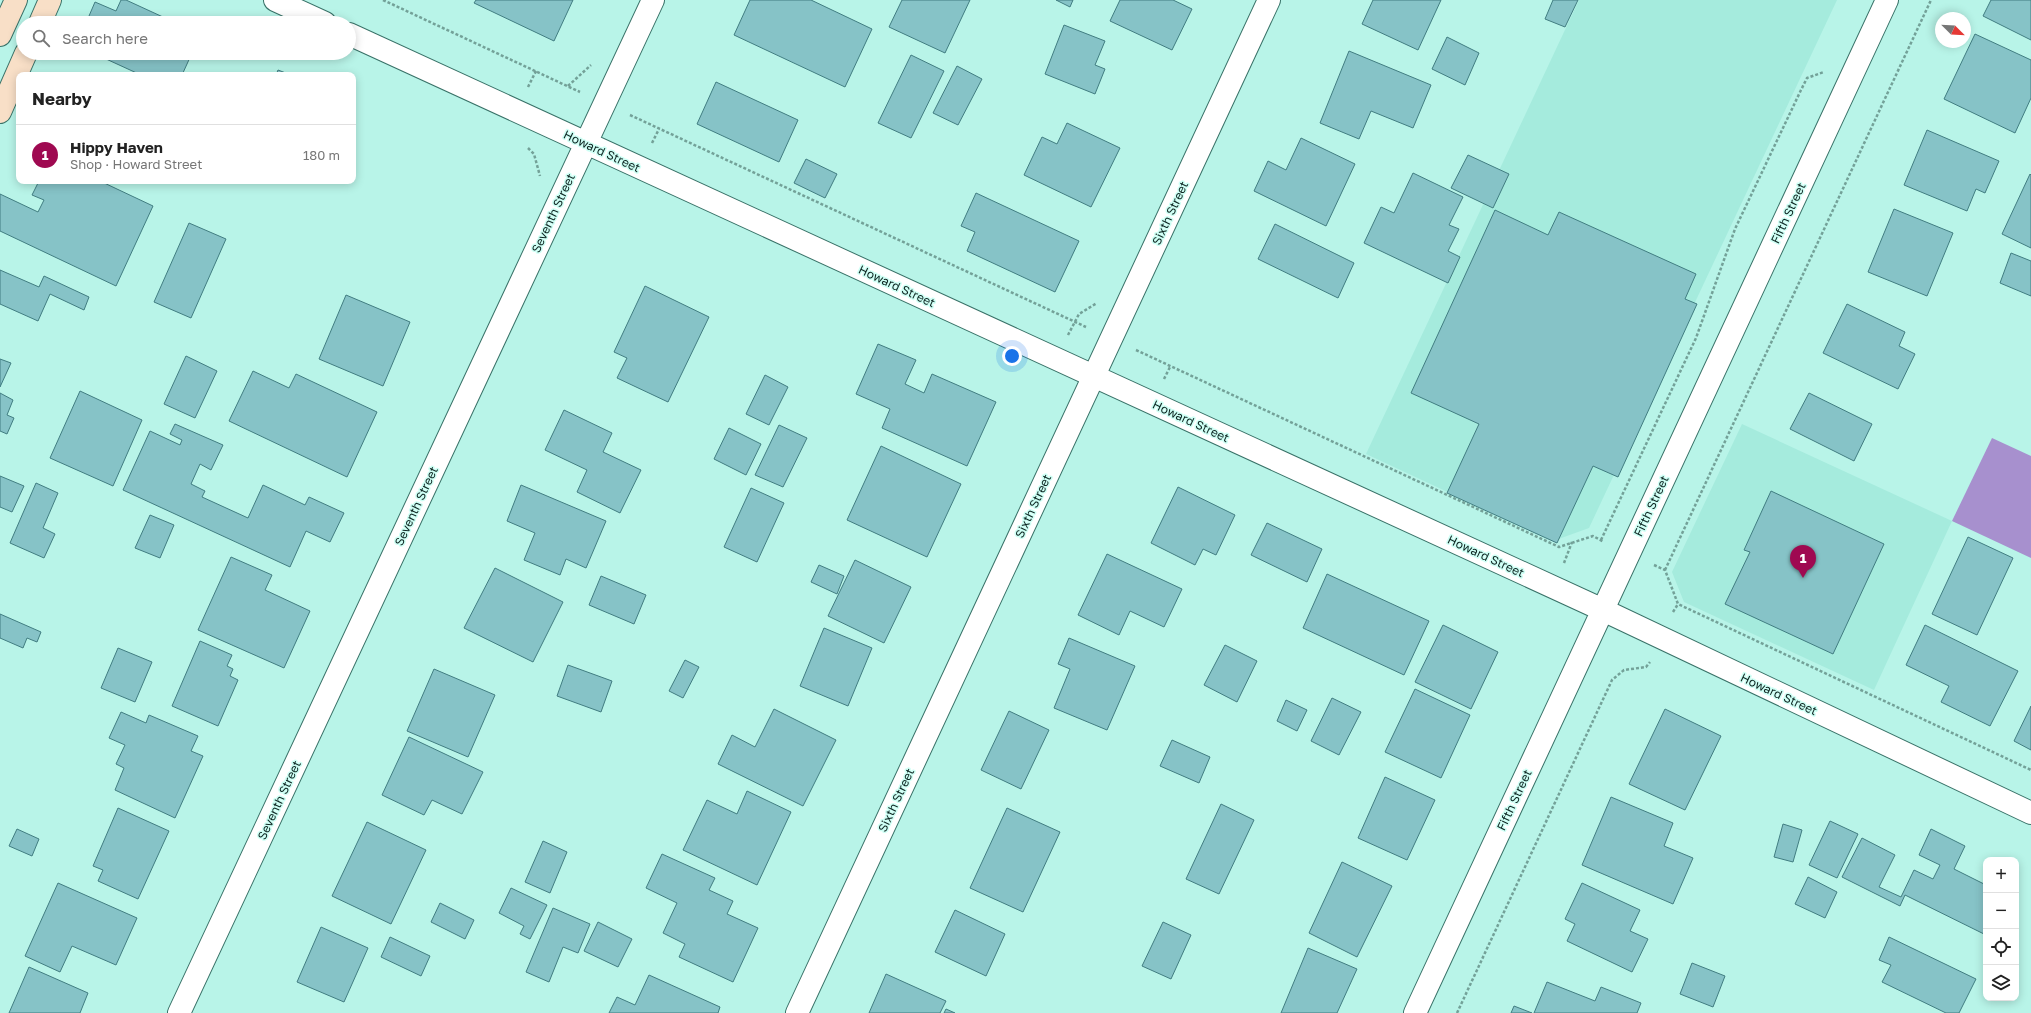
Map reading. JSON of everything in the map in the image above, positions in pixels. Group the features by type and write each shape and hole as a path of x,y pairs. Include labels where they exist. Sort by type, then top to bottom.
{"street":[{"path":"0,35 16,0"},
{"path":"43,16 50,0"},
{"path":"275,0 310,16"},
{"name":"Seventh Street","path":"179,1013 653,0"},
{"name":"Sixth Street","path":"797,1013 1269,0"},
{"name":"Fifth Street","path":"1415,1013 1887,0"},
{"name":"Howard Street","path":"356,37 1603,610 2031,814"},
{"path":"18,72 23,60"},
{"path":"0,112 16,76"}],"path":[{"path":"383,0 577,90"},
{"path":"1931,0 1665,570 1678,604 2031,770"},
{"path":"1601,540 1696,338 1735,229 1801,90 1807,78 1829,69"},
{"path":"525,93 536,71"},
{"path":"635,118 1079,324"},
{"path":"651,146 659,129"},
{"path":"1070,330 1074,322"},
{"path":"1140,352 1559,547 1593,536 1606,543"},
{"path":"1162,383 1170,366"},
{"path":"1563,566 1572,542"},
{"path":"1655,566 1665,570"},
{"path":"1674,612 1678,604"},
{"path":"1457,1013 1612,680 1624,670 1646,667 1650,663"}],"shaded area":[{"path":"1579,0 1837,0 1589,528 1553,541 1366,454"},
{"path":"1742,424 1952,521 1874,690 1684,602 1672,572"},
{"path":"1992,438 2031,456 2031,558 1952,521"}],"building":[{"path":"121,0 126,0 161,16 89,16 95,2 116,11"},
{"path":"476,0 573,0 554,41 474,3"},
{"path":"750,0 811,0 872,29 845,87 734,35"},
{"path":"902,0 970,0 945,53 889,27"},
{"path":"1056,0 1073,0 1070,7"},
{"path":"1120,0 1173,0 1192,9 1172,50 1110,21"},
{"path":"1373,0 1441,0 1418,50 1362,24"},
{"path":"1553,0 1578,0 1565,27 1545,19"},
{"path":"1991,0 2031,0 2031,40 1983,16"},
{"path":"1064,25 1105,41 1095,65 1105,69 1095,94 1045,74"},
{"path":"1975,34 2031,60 2031,98 2015,133 1944,99 1968,48 1971,48 1971,42"},
{"path":"1447,37 1479,53 1465,85 1432,69"},
{"path":"1349,51 1431,85 1413,128 1371,111 1359,139 1320,123"},
{"path":"911,55 944,71 911,138 878,123"},
{"path":"108,60 189,60 183,72 134,72"},
{"path":"957,66 982,79 958,125 933,113"},
{"path":"716,82 798,120 779,162 697,124"},
{"path":"1067,123 1120,148 1091,207 1024,175 1042,137 1057,144"},
{"path":"1927,130 1999,161 1985,193 1976,189 1967,211 1904,185"},
{"path":"1301,138 1355,164 1326,226 1254,191 1268,161 1286,170"},
{"path":"1468,155 1509,174 1493,208 1451,188"},
{"path":"806,159 837,174 825,198 794,183"},
{"path":"1413,173 1463,197 1449,225 1459,229 1448,251 1460,257 1448,283 1364,243 1381,207 1394,213"},
{"path":"2030,174 2031,175 2031,248 2002,234"},
{"path":"38,184 106,184 153,206 116,286 0,231 0,194 38,212 44,200 32,195"},
{"path":"976,193 1079,241 1055,292 967,251 975,232 961,226"},
{"path":"1894,209 1953,233 1927,296 1868,272"},
{"path":"1495,210 1548,235 1559,212 1696,274 1685,299 1697,304 1618,477 1593,466 1557,543 1447,493 1479,424 1411,393"},
{"path":"189,223 226,239 191,318 154,302"},
{"path":"1275,224 1354,263 1338,298 1258,259"},
{"path":"2011,253 2031,261 2031,296 2000,283"},
{"path":"0,270 39,287 44,276 89,297 84,310 50,294 38,321 0,304"},
{"path":"645,286 709,317 668,402 617,378 627,358 614,352"},
{"path":"346,295 410,322 383,386 319,359"},
{"path":"1847,304 1905,332 1899,346 1915,354 1898,389 1823,353"},
{"path":"878,344 916,360 905,384 924,393 932,374 996,402 967,466 882,428 890,409 856,394"},
{"path":"186,356 217,371 195,418 164,404"},
{"path":"0,359 11,363 0,387"},
{"path":"253,371 289,388 296,374 377,412 347,477 229,421"},
{"path":"765,375 788,387 769,425 746,414"},
{"path":"80,391 142,420 113,486 50,458"},
{"path":"0,393 13,400 7,415 14,418 7,434 0,431"},
{"path":"1809,393 1872,424 1854,461 1790,429"},
{"path":"564,410 612,433 603,452 641,470 620,513 577,492 587,470 545,450"},
{"path":"175,424 223,445 211,470 200,464 191,484 205,491 202,497 248,518 263,485 305,505 309,497 344,513 330,542 306,531 290,567 123,490 150,431 180,445 182,440 170,434"},
{"path":"779,425 807,438 783,487 755,475"},
{"path":"729,428 761,444 746,475 714,459"},
{"path":"881,446 961,484 927,557 847,520"},
{"path":"0,476 24,486 12,512 0,507"},
{"path":"36,483 58,493 43,528 55,534 44,558 10,543"},
{"path":"521,485 606,521 586,568 566,559 560,575 524,560 535,533 507,521"},
{"path":"1178,487 1235,515 1216,555 1203,549 1195,565 1151,543"},
{"path":"751,488 784,503 757,562 724,547"},
{"path":"1771,491 1884,544 1833,654 1725,604 1750,552 1744,550"},
{"path":"150,515 174,525 160,558 135,548"},
{"path":"1267,523 1322,549 1307,582 1251,555"},
{"path":"1968,537 2013,558 1977,635 1932,614"},
{"path":"1107,554 1182,589 1164,627 1130,611 1119,635 1078,615"},
{"path":"231,557 272,575 265,590 310,611 284,668 198,630"},
{"path":"855,560 911,587 884,643 828,616"},
{"path":"819,565 844,576 837,594 811,582"},
{"path":"495,568 563,602 533,662 464,628"},
{"path":"1327,574 1429,621 1404,675 1303,628"},
{"path":"601,576 646,595 634,624 589,605"},
{"path":"0,614 41,632 37,642 27,638 23,648 0,638"},
{"path":"1443,625 1498,652 1471,709 1415,682"},
{"path":"1925,625 2018,671 1990,726 1941,702 1949,686 1906,665"},
{"path":"824,628 872,648 848,706 800,686"},
{"path":"1069,638 1135,666 1107,730 1054,708 1070,669 1058,664"},
{"path":"200,641 232,655 227,666 233,669 230,676 238,680 218,726 172,706"},
{"path":"1225,645 1257,661 1237,702 1204,685"},
{"path":"118,648 152,662 135,702 101,688"},
{"path":"685,660 699,667 683,698 669,691"},
{"path":"568,665 612,681 601,712 557,696"},
{"path":"434,669 495,695 468,757 407,731"},
{"path":"1415,689 1470,715 1441,778 1385,752"},
{"path":"1332,698 1361,712 1339,755 1311,741"},
{"path":"1286,700 1307,710 1297,731 1277,721"},
{"path":"2031,706 2031,750 2014,741"},
{"path":"774,709 836,740 803,806 718,764 732,735 755,747"},
{"path":"1665,709 1721,736 1685,810 1629,784"},
{"path":"1009,711 1049,730 1021,789 981,770"},
{"path":"121,712 146,723 149,715 198,736 191,751 203,756 175,818 115,790 124,768 116,764 125,745 109,738"},
{"path":"409,737 483,772 462,814 432,800 424,815 382,795"},
{"path":"1172,740 1210,757 1199,783 1160,766"},
{"path":"1385,777 1435,800 1407,860 1358,838"},
{"path":"747,791 791,812 757,885 683,850 707,800 737,814"},
{"path":"1611,797 1673,823 1664,846 1693,858 1673,904 1582,865"},
{"path":"1221,804 1254,820 1219,894 1186,879"},
{"path":"118,808 169,831 138,899 98,881 103,870 93,866"},
{"path":"1007,808 1060,832 1023,912 970,888"},
{"path":"1830,821 1858,834 1837,878 1809,865"},
{"path":"367,822 426,850 391,924 332,896"},
{"path":"1783,824 1802,830 1793,862 1774,857"},
{"path":"17,829 39,839 32,856 9,846"},
{"path":"1931,829 1965,846 1954,869 1983,884 1983,934 1905,895 1900,906 1842,877 1862,838 1895,855 1879,887 1901,897 1914,870 1933,879 1940,865 1919,855"},
{"path":"543,841 567,852 550,893 525,882"},
{"path":"662,854 715,878 709,890 733,901 727,914 758,928 733,982 679,957 685,944 663,933 677,903 646,888"},
{"path":"1342,862 1392,886 1357,957 1309,933"},
{"path":"1808,877 1837,892 1825,918 1795,904"},
{"path":"58,883 137,918 116,965 72,946 60,972 25,956"},
{"path":"1582,883 1640,910 1630,931 1648,939 1632,972 1567,941 1575,924 1565,919"},
{"path":"511,888 547,905 530,939 520,934 524,926 499,913"},
{"path":"440,903 474,920 465,939 431,922"},
{"path":"553,908 590,924 578,953 563,947 549,982 526,972"},
{"path":"955,910 1005,934 986,976 935,952"},
{"path":"598,922 632,939 618,967 584,951"},
{"path":"1163,922 1191,935 1171,979 1142,966"},
{"path":"321,927 368,948 344,1002 297,982"},
{"path":"390,937 430,956 421,976 381,957"},
{"path":"1889,937 1976,979 1959,1013 1946,1013 1882,982 1891,965 1879,960"},
{"path":"1308,948 1357,969 1337,1013 1281,1013"},
{"path":"1692,963 1725,976 1713,1007 1680,994"},
{"path":"29,967 88,993 80,1013 9,1013"},
{"path":"886,974 946,1001 940,1013 869,1013"},
{"path":"649,975 720,1007 718,1013 609,1013 617,997 635,1005"},
{"path":"1547,982 1595,1001 1601,987 1641,1003 1637,1013 1534,1013"},
{"path":"1514,1006 1532,1013 1511,1013"},
{"path":"946,1009 955,1013 944,1013"}],"place":[{"name":"Hippy Haven","path":"1803,578"}]}
